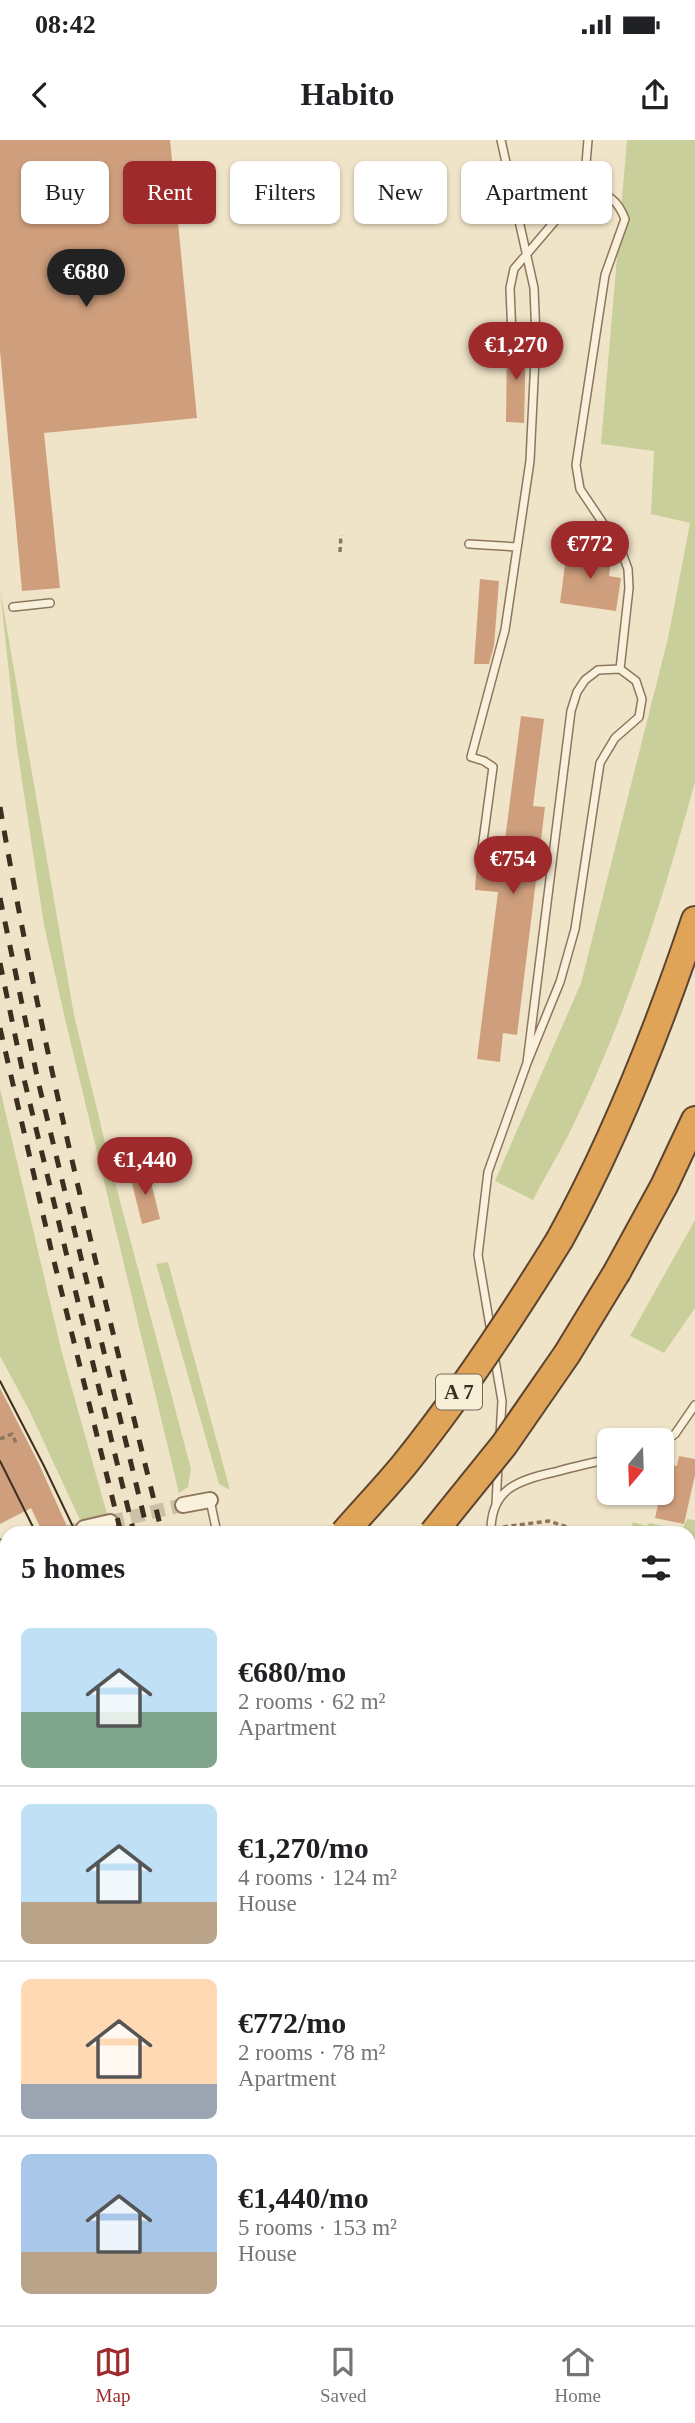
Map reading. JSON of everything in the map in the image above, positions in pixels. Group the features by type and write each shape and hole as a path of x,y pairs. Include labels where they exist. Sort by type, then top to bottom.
{"highway":[{"name":"A 7","path":"350,1526 402,1467 443,1414 510,1320 560,1239 598,1167 634,1087 666,1006 695,920"},
{"path":"439,1526 504,1445 567,1354 617,1272 664,1186 695,1120"}],"street":[{"path":"183,1505 210,1500"},
{"path":"92,1526 110,1522"}],"lane":[{"path":"481,856 493,767 471,757 505,630 530,461 536,338 534,288 500,140"},
{"path":"586,161 588,140"},
{"path":"612,198 620,205 625,219 605,275 576,466 580,489 621,550 628,569 629,588 620,669"},
{"path":"512,337 510,288 514,269 552,224"},
{"path":"468,544 516,547"},
{"path":"13,607 50,603"},
{"path":"492,1526 496,1505 502,1401 478,1255 488,1172 527,1063 560,982 575,929 600,763 615,738 639,717 642,699 636,681 620,669 598,670 585,680 577,692 571,711 527,1063"},
{"path":"674,1435 694,1408"},
{"path":"496,1505 511,1486 528,1478 597,1462"},
{"path":"210,1500 216,1526"}],"path":[{"path":"340,552 341,535"},
{"path":"0,1439 12,1434 17,1445"},
{"path":"520,1526 549,1521 564,1526"}],"green space":[{"path":"627,140 695,140 695,782 658,909 613,1034 573,1126 533,1200 495,1181 581,983 668,638 690,523 651,514 654,451 601,444"},
{"path":"0,589 74,1015 111,1167 191,1469 188,1487 179,1493 44,925 17,748"},
{"path":"0,1089 62,1353 107,1514 80,1520 29,1410 0,1356"},
{"path":"695,1220 695,1308 664,1353 630,1336"},
{"path":"168,1262 230,1490 219,1484 156,1264"},
{"path":"687,1519 695,1520 695,1526 684,1526"}],"building":[{"path":"0,140 170,140 172,161 123,161 123,224 178,224 197,418 44,433 60,588 22,591 0,351"},
{"path":"507,342 526,342 524,423 506,422"},
{"path":"567,549 612,554 609,576 621,578 616,611 560,603"},
{"path":"480,579 499,581 494,646 489,664 474,664"},
{"path":"521,716 544,719 533,806 545,807 517,1035 503,1033 500,1062 477,1059 498,892 475,890 477,862 502,863"},
{"path":"148,1170 160,1219 142,1224 130,1175"},
{"path":"0,1388 67,1526 40,1526 31,1508 0,1524"},
{"path":"679,1456 695,1459 695,1475 684,1524 655,1518 658,1505 674,1505 674,1465 677,1466"}],"tunnel":[{"path":"110,1522 183,1505"}],"tram line":[{"path":"0,1381 73,1526"},
{"path":"0,1461 32,1526"}],"railway":[{"path":"0,807 54,1081 160,1526"},
{"path":"0,898 38,1081 146,1526"},
{"path":"0,963 25,1083 132,1526"},
{"path":"0,1028 119,1526"}]}
